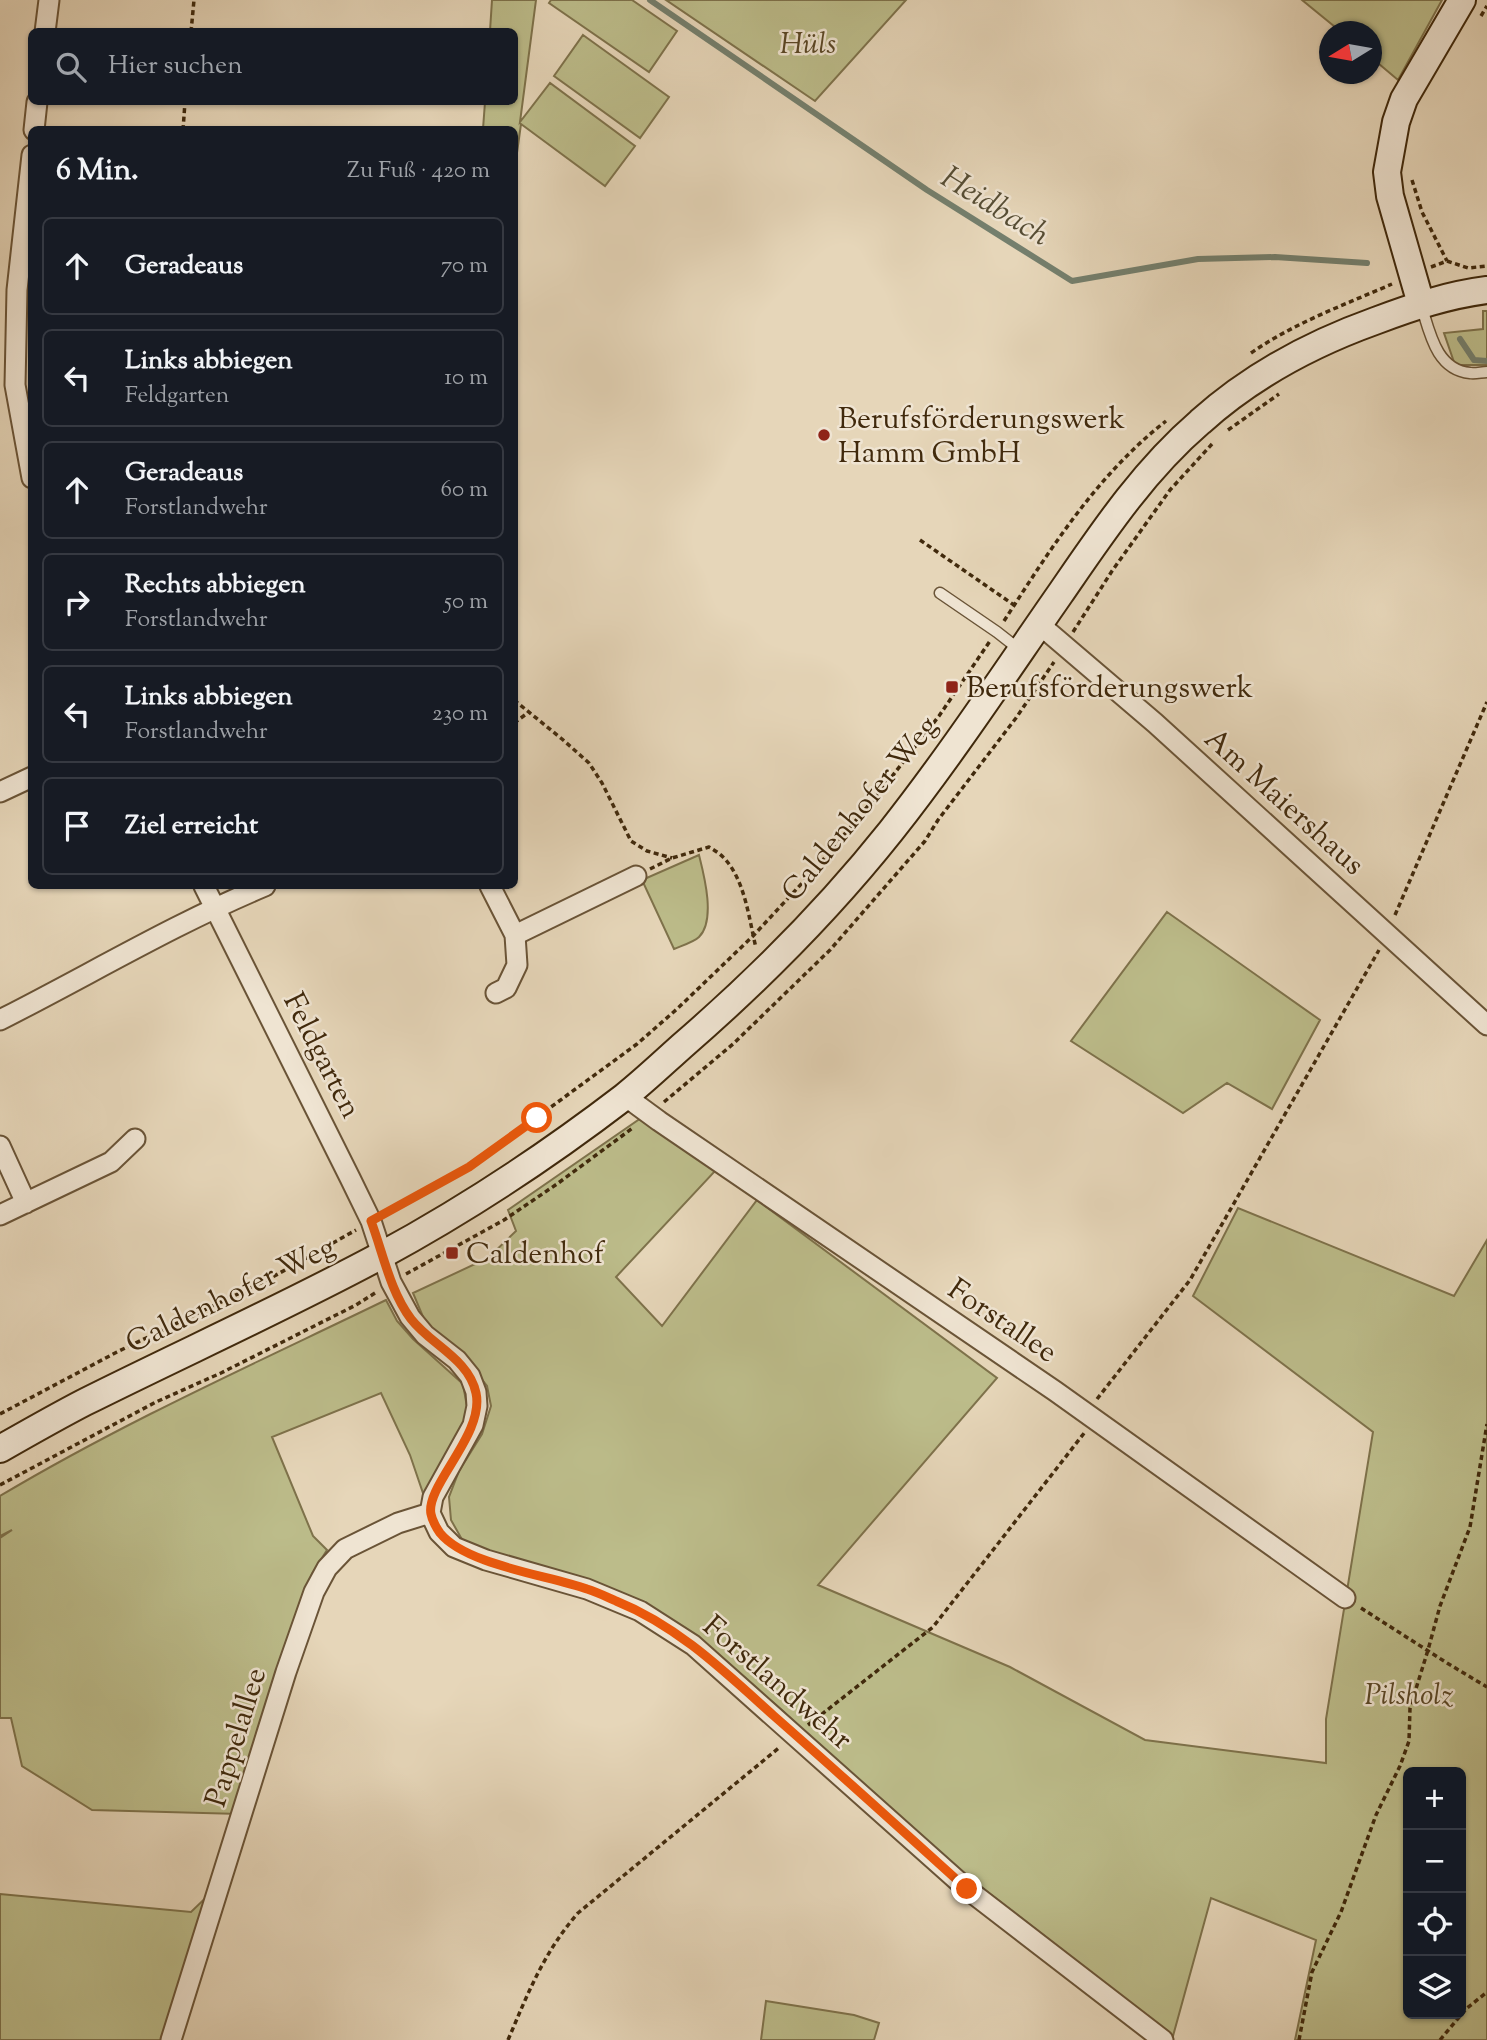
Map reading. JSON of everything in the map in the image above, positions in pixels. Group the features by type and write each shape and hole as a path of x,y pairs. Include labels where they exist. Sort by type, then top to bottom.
{"main road":[{"path":"1424,315 1390,196 1387,172 1396,122 1404,99 1471,8"},
{"name":"Caldenhofer Weg","path":"0,1449 82,1404 307,1294 438,1223 525,1168 625,1096 733,1002 812,921 890,832 1130,494 1200,421 1238,391 1301,352 1335,335 1424,315 1487,290"}],"street":[{"path":"45,28 48,0"},
{"path":"34,126 37,105"},
{"path":"28,191 17,290 15,385 28,456"},
{"name":"Am Maiershaus","path":"1039,624 1155,723 1487,1025"},
{"path":"0,792 28,780"},
{"path":"515,935 636,876"},
{"name":"Feldgarten","path":"205,889 317,1109 371,1221 383,1254"},
{"path":"0,1020 214,907 258,889"},
{"path":"492,889 515,935 517,965 506,988 496,993"},
{"name":"Forstallee","path":"625,1096 1089,1416 1345,1598"},
{"path":"0,1215 111,1162 135,1139"},
{"path":"0,1146 26,1202"},
{"path":"383,1254 391,1282 410,1317 425,1335 457,1360 470,1376 476,1392 477,1406 473,1425 433,1497 430,1513"},
{"name":"Forstlandwehr","path":"430,1513 439,1532 454,1547 486,1560 587,1589 640,1611 693,1645 967,1889 1163,2040"},
{"name":"Pappelallee","path":"171,2040 286,1672 314,1592 327,1568 345,1549 398,1523 430,1513"}],"lane":[{"path":"1424,315 1440,356 1450,367 1469,373 1487,372"},
{"path":"940,593 1021,651"}],"path":[{"path":"191,28 194,0"},
{"path":"1471,8 1487,6"},
{"path":"183,126 185,105"},
{"path":"1411,175 1422,212 1447,261 1468,268"},
{"path":"0,1485 156,1402 356,1305 391,1282 504,1220 650,1115 733,1044 830,950 925,841 1016,718 1112,571 1170,490 1218,438 1284,390"},
{"path":"920,540 1014,605"},
{"path":"0,1414 117,1352 269,1279 469,1167 637,1044 753,936 817,867 939,716 997,632"},
{"path":"509,2040 544,1959 578,1913 796,1734 933,1627 1084,1434 1094,1404 1191,1279 1388,934 1487,702"},
{"path":"518,703 589,763 631,841 647,851 672,858"},
{"path":"518,720 529,712"},
{"path":"636,876 672,858 709,847 724,858 742,894 763,971"},
{"path":"1298,2040 1312,1972 1342,1912 1376,1815 1409,1741 1410,1709 1440,1606 1470,1527 1487,1424"},
{"path":"1345,1598 1487,1687"},
{"path":"1440,2040 1466,2009 1487,1992"}],"green space":[{"path":"492,0 536,0 520,122 550,83 635,146 605,186 521,124 518,146 518,126 483,126 485,105 518,105 518,28 490,28"},
{"path":"551,0 632,0 677,31 649,72 549,3"},
{"name":"Hüls","path":"666,0 906,0 815,101"},
{"path":"1302,0 1442,0 1398,80 1382,66 1382,21 1328,21"},
{"path":"583,35 669,97 640,138 554,76"},
{"path":"1483,311 1487,311 1487,365 1455,365 1444,333 1483,329"},
{"path":"699,855 707,897 707,920 699,937 674,949 642,880"},
{"path":"1167,912 1320,1020 1272,1109 1227,1083 1183,1113 1071,1041"},
{"name":"Pilsholz","path":"657,1107 687,1130 716,1170 616,1277 662,1326 757,1200 997,1378 818,1585 1010,1667 1145,1740 1326,1763 1326,1719 1373,1432 1193,1296 1238,1208 1454,1296 1487,1240 1487,2040 1295,2040 1316,1940 1211,1898 1173,2036 927,1845 776,1705 712,1655 654,1616 464,1543 451,1520 449,1497 459,1471 482,1434 491,1406 487,1386 461,1353 426,1324 413,1293 488,1258 516,1231 508,1210"},
{"path":"386,1300 397,1321 413,1339 463,1384 467,1407 464,1424 424,1496 410,1455 381,1393 272,1437 313,1536 327,1550 312,1574 296,1618 240,1814 92,1810 22,1766 11,1718 0,1718 0,1538 12,1530 0,1536 0,1496 142,1418"},
{"path":"218,1886 165,2040 0,2040 0,1894 191,1912"},
{"path":"766,2001 854,2015 879,2023 874,2040 761,2040"}],"waterway":[{"name":"Heidbach","path":"650,0 927,190 1072,281 1198,259 1275,257 1367,263"},
{"name":"Heidbach","path":"1460,339 1474,360 1487,361"}],"place":[{"name":"Berufsförderungswerk Hamm GmbH","path":"824,435"},
{"name":"Berufsförderungswerk","path":"952,687"},
{"name":"Caldenhof","path":"452,1253"}],"route":[{"path":"537,1118 469,1167 371,1221 391,1282 410,1317 425,1335 457,1360 470,1376 476,1392 477,1406 473,1425 433,1497 430,1513 439,1532 454,1547 486,1560 587,1589 640,1611 693,1645 967,1889"}]}
